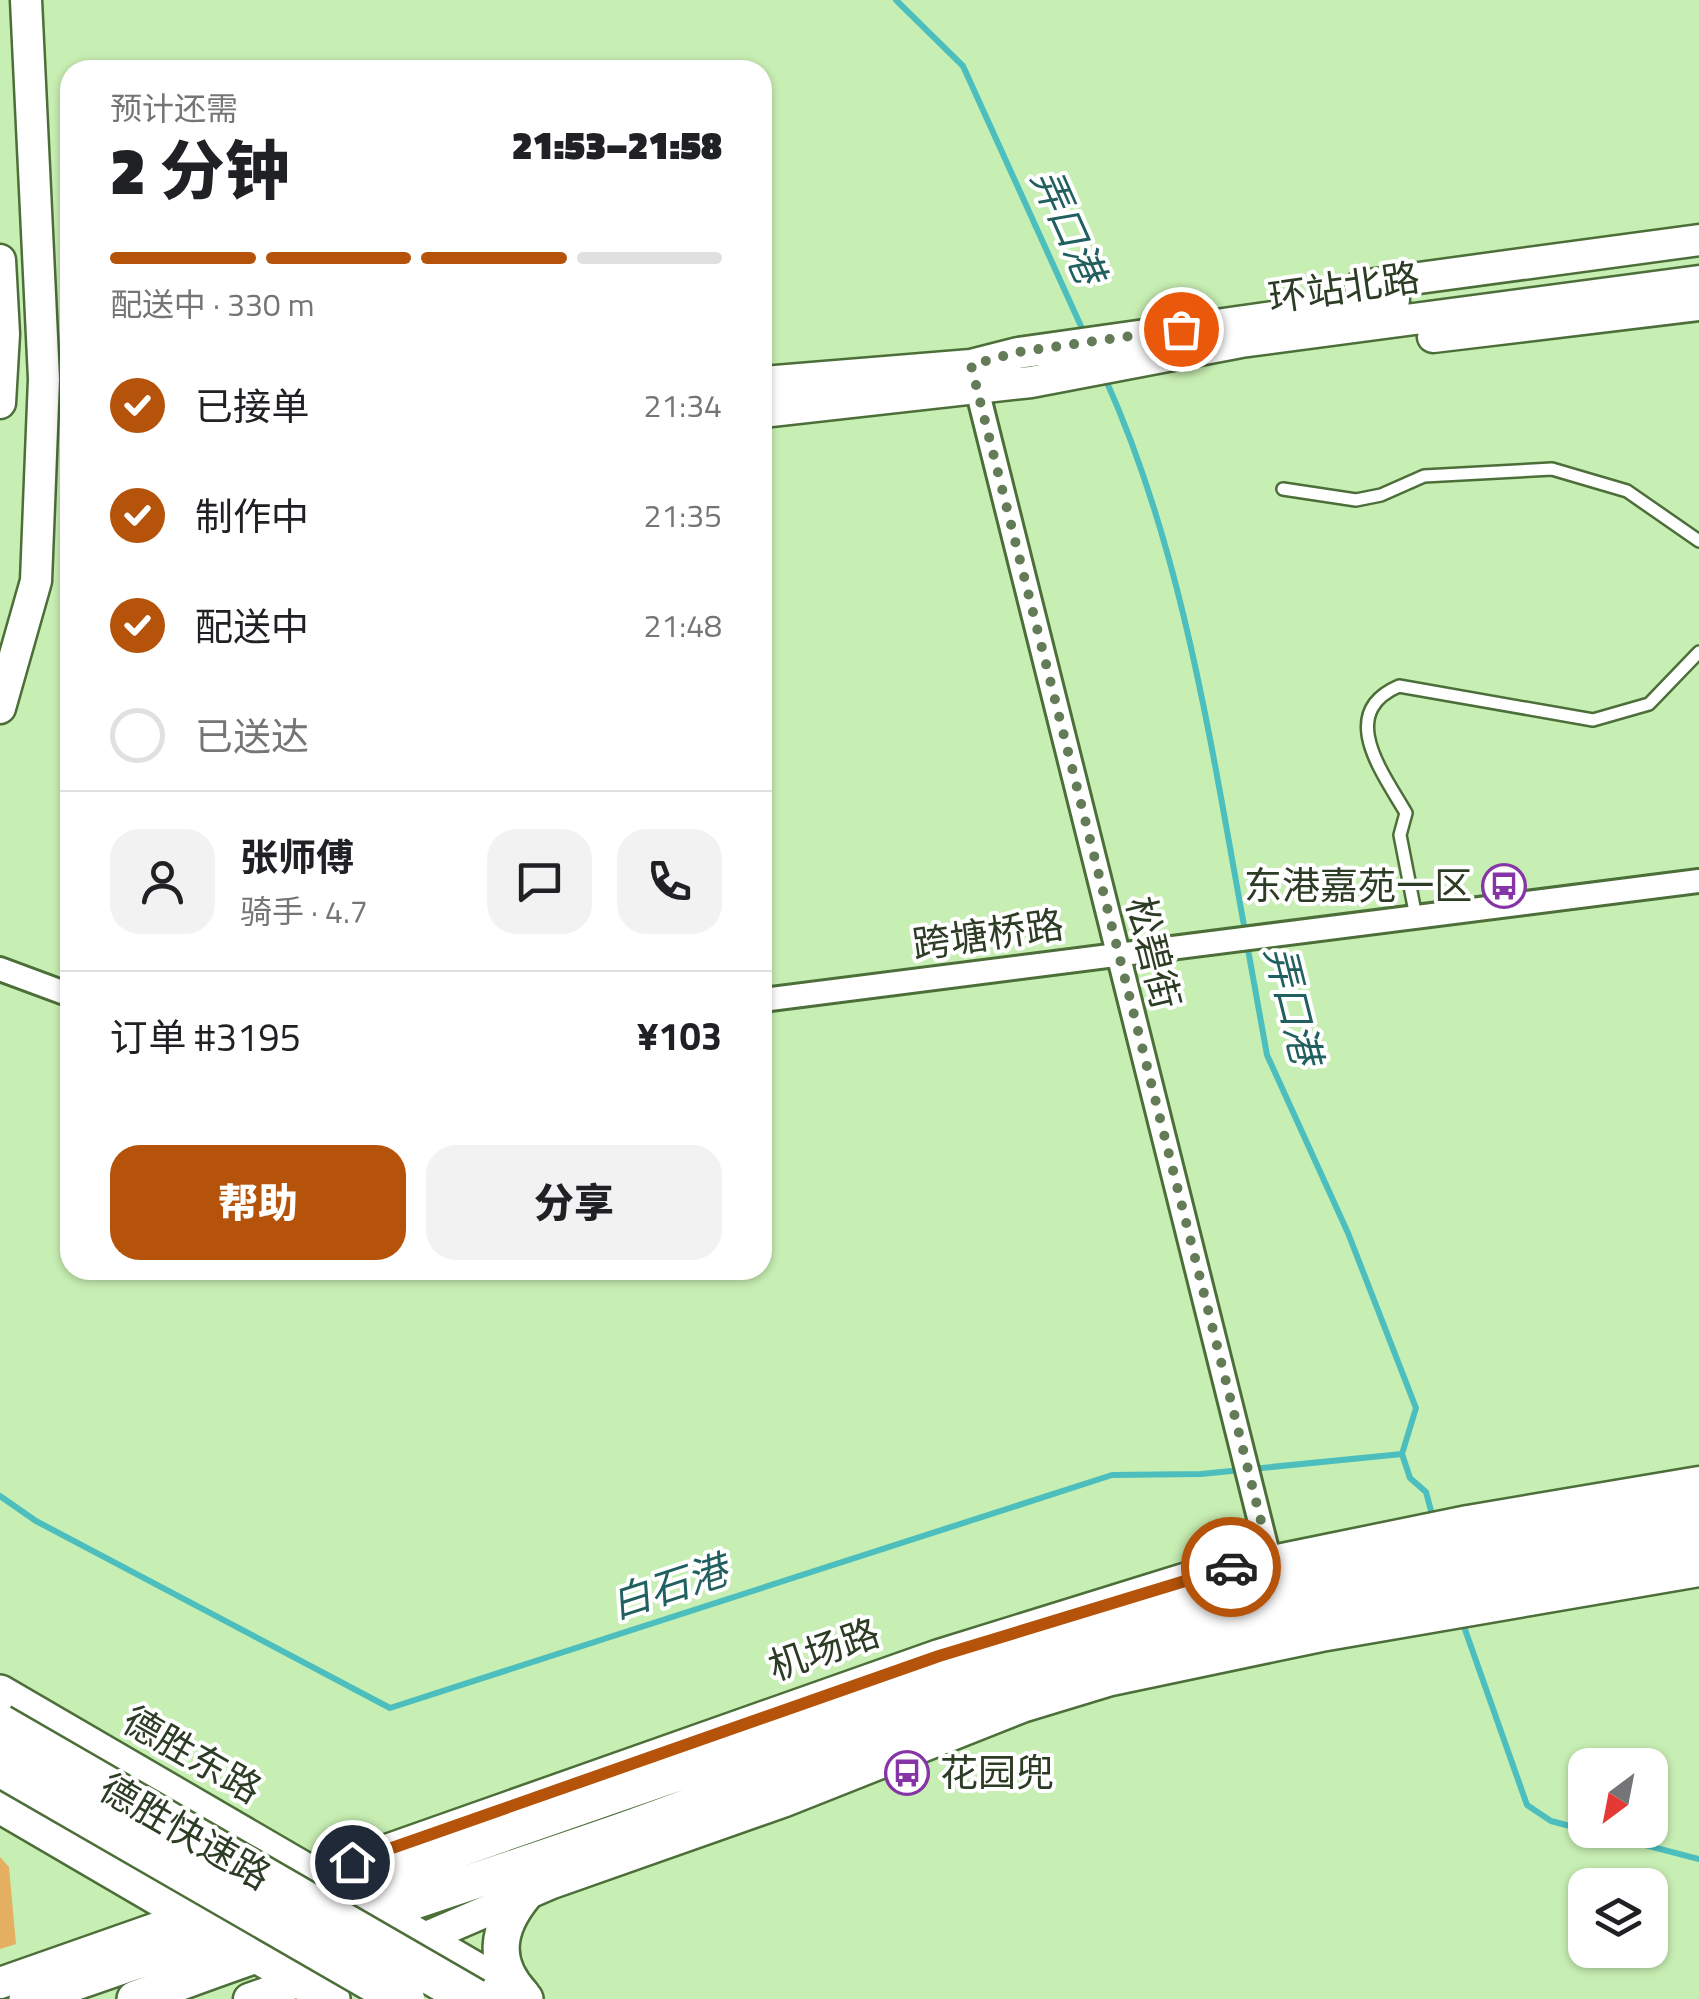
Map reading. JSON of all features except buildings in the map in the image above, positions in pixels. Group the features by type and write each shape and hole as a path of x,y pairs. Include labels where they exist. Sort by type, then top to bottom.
{"highway":[{"name":"德胜快速路","path":"0,1725 474,1999"},
{"name":"德胜快速路","path":"0,1766 404,1999"}],"main road":[{"path":"0,708 36,581 57,381 26,0"},
{"path":"1121,338 1167,314 1699,240"},
{"path":"0,260 0,403"},
{"name":"环站北路","path":"772,410 974,377 1018,352 1699,261"},
{"name":"环站北路","path":"772,382 974,377 1031,382 1241,342 1699,280"},
{"path":"1138,364 1202,367 1699,305"},
{"path":"2,333 55,347"},
{"path":"1,370 57,381"},
{"name":"机场路","path":"1483,1564 1699,1482"},
{"name":"机场路","path":"249,1999 423,1940 524,1895 785,1801 1022,1707 1321,1623 1396,1579 1483,1564 1699,1511"},
{"name":"机场路","path":"769,1728 1282,1584 1396,1579 1483,1564 1699,1541"},
{"name":"机场路","path":"0,1983 329,1883 769,1728 1266,1544 1396,1579"},
{"name":"机场路","path":"1483,1564 1699,1572"},
{"name":"机场路","path":"135,1999 254,1954 382,1915 622,1830 976,1697 1133,1650 1321,1623"},
{"name":"德胜东路","path":"0,1692 526,1999"},
{"path":"0,1805 332,1999"},
{"path":"622,1830 671,1840"},
{"path":"524,1895 507,1916 501,1959 506,1978 526,1999"},
{"name":"机场路","path":"27,1999 202,1924"}],"street":[{"name":"松碧街","path":"974,377 1266,1544"},
{"name":"跨塘桥路","path":"772,999 1699,881"},
{"path":"0,969 60,991"}],"lane":[{"path":"1283,488 1356,500 1381,495 1424,476 1552,468 1627,491 1699,540"},
{"path":"1416,917 1400,835 1406,813 1372,755 1367,734 1372,707 1380,694 1399,686 1593,720 1649,704 1699,652"}],"shaded area":[{"path":"0,1857 9,1867 16,1944 0,1949"}],"waterway":[{"name":"弄口港","path":"896,0 963,66 1085,335"},
{"name":"弄口港","path":"1105,378 1132,444 1175,580 1206,720 1245,931"},
{"name":"弄口港","path":"1247,944 1267,1055 1348,1233 1416,1408 1402,1454 1410,1478 1426,1492 1433,1518"},
{"name":"白石港","path":"0,1496 36,1521 390,1708 1112,1475 1201,1474 1402,1454"},
{"name":"弄口港","path":"1462,1621 1527,1805 1551,1821 1568,1826"},
{"name":"弄口港","path":"1657,1848 1699,1859"}],"way so far":[{"path":"1181,329 1018,352 971,365 1235,1430 1263,1529 1269,1558 1231,1567"}],"place":[{"name":"东港嘉苑一区","path":"1504,886"},
{"name":"花园兜","path":"907,1773"}],"route":[{"path":"352,1862 939,1656 1231,1567"}]}
